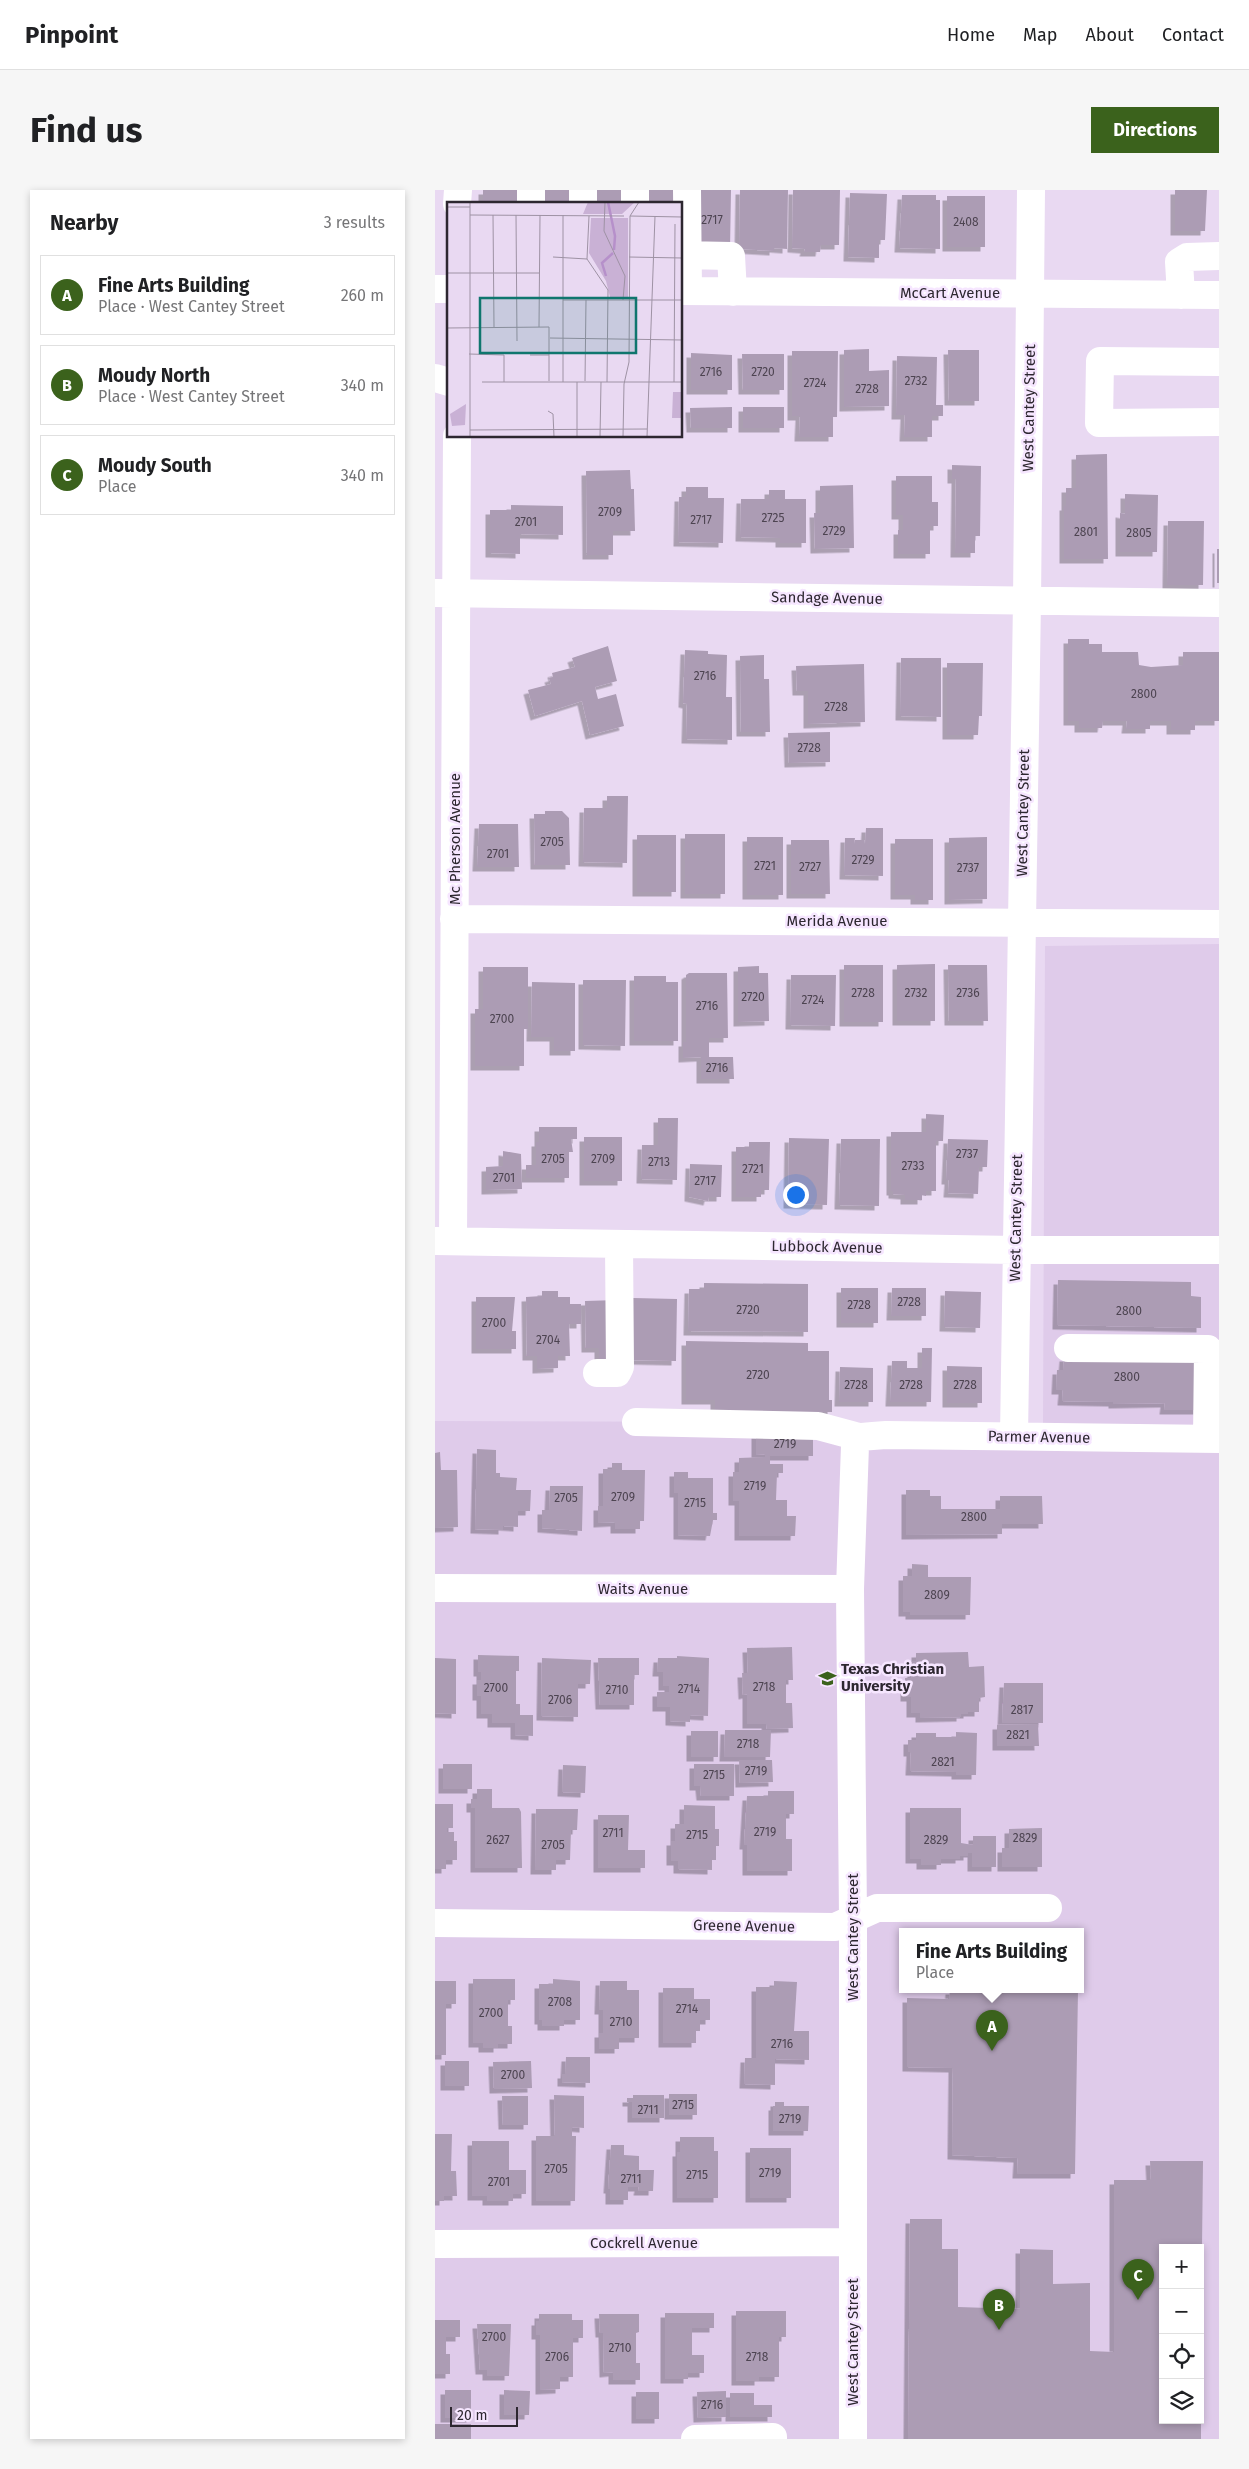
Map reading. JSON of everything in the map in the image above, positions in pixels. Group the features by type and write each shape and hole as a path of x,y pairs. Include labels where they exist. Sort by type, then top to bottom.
{"street":[{"path":"685,291 684,255 687,190"},
{"name":"West Cantey Street","path":"1014,1436 1027,601 1031,190"},
{"path":"684,255 731,256 733,292"},
{"path":"1181,295 1179,262 1187,257 1219,256"},
{"name":"McCart Avenue","path":"685,291 1219,295"},
{"path":"1219,362 1100,361 1099,423 1219,422"},
{"name":"Mc Pherson Avenue","path":"444,1241 454,919 445,593 446,542 457,438"},
{"name":"Sandage Avenue","path":"445,593 1219,603"},
{"name":"Merida Avenue","path":"454,919 1219,924"},
{"name":"Lubbock Avenue","path":"444,1241 1016,1250 1219,1250"},
{"path":"597,1373 617,1373 620,1367 619,1244"},
{"path":"1068,1348 1213,1349 1213,1438"},
{"name":"Parmer Avenue","path":"636,1422 818,1426 859,1437 886,1435 1213,1438"},
{"name":"West Cantey Street","path":"853,2439 853,1918 850,1590 855,1445 859,1437"},
{"name":"Waits Avenue","path":"435,1588 850,1590"},
{"name":"Greene Avenue","path":"435,1922 835,1926 877,1908 1048,1908"},
{"name":"Cockrell Avenue","path":"435,2244 852,2242"},
{"path":"695,2439 773,2437 773,2439"}],"shaded area":[{"name":"Texas Christian University","path":"1219,944 1219,2439 435,2439 435,1421 1043,1423 1045,946"}],"building":[{"path":"483,190 527,190 527,202 483,202"},
{"path":"536,190 576,190 576,202 536,202"},
{"path":"592,190 629,190 629,202 592,202"},
{"path":"638,190 676,190 676,202 638,202"},
{"path":"694,190 731,190 730,250 693,250"},
{"path":"740,190 788,190 787,249 774,248 774,251 739,249"},
{"path":"793,190 840,190 839,245 821,245 820,252 804,252 805,249 792,248"},
{"path":"1175,190 1207,190 1205,231 1175,231"},
{"path":"850,193 887,194 885,240 879,240 879,258 848,257"},
{"path":"902,195 936,195 936,200 940,200 940,249 899,248"},
{"path":"947,196 985,196 985,247 947,247"},
{"path":"869,349 869,371 889,370 889,406 844,407 844,350"},
{"path":"948,350 979,350 979,401 949,401"},
{"path":"792,351 838,351 837,417 833,417 833,437 799,437 800,416 792,416"},
{"path":"691,353 732,355 732,390 691,390"},
{"path":"742,354 784,354 784,390 743,390"},
{"path":"897,356 937,357 936,405 943,405 943,416 932,416 932,437 904,437 905,415 896,415"},
{"path":"732,407 732,428 691,428 690,408"},
{"path":"743,407 784,407 784,428 743,428"},
{"path":"1107,454 1108,559 1064,559 1066,488 1076,488 1076,455"},
{"path":"952,465 981,466 980,536 975,536 975,553 955,553 956,479 952,479"},
{"path":"630,470 631,489 634,489 635,531 613,531 613,555 587,555 586,471"},
{"path":"896,476 932,476 932,502 938,502 938,526 930,526 930,554 898,554 898,530 903,530 903,515 896,515"},
{"path":"853,485 854,548 815,549 814,513 820,513 820,486"},
{"path":"686,487 708,487 708,498 724,498 723,543 678,542 679,497 686,497"},
{"path":"769,490 785,490 785,499 806,499 806,543 780,543 780,538 740,537 741,499 769,499"},
{"path":"1125,494 1158,495 1157,552 1120,552 1120,513 1125,514"},
{"path":"511,505 563,506 563,535 520,534 520,554 490,553 490,510 511,510"},
{"path":"1168,521 1204,521 1203,585 1167,585"},
{"path":"1217,549 1219,549 1219,583 1217,583"},
{"path":"1068,639 1089,639 1089,644 1102,644 1102,652 1138,652 1139,665 1151,667 1183,665 1183,652 1219,652 1219,721 1195,721 1195,730 1171,730 1171,721 1150,721 1150,729 1126,729 1127,721 1103,721 1102,728 1079,728 1079,721 1068,721"},
{"path":"608,646 617,681 595,687 598,699 616,694 624,726 590,735 582,701 535,716 528,690 551,684 549,678 553,677 552,673 575,667 572,658"},
{"path":"685,650 708,651 708,654 727,655 726,697 732,697 732,740 686,739 687,704 683,703"},
{"path":"764,655 764,679 769,679 770,732 741,732 740,656"},
{"path":"901,658 941,658 941,717 900,716"},
{"path":"947,663 983,663 982,716 979,716 978,735 947,735"},
{"path":"864,664 865,722 808,724 808,691 797,691 796,666"},
{"path":"830,732 830,762 789,763 788,733"},
{"path":"607,796 628,796 627,863 583,862 584,808 607,808"},
{"path":"545,811 562,811 569,818 570,865 535,865 534,814 545,814"},
{"path":"479,824 518,824 519,867 477,867"},
{"path":"866,828 883,828 883,876 844,875 845,838 855,838 854,844 855,840 864,840 865,844"},
{"path":"685,834 725,834 725,894 685,894"},
{"path":"637,835 676,835 676,892 637,892"},
{"path":"747,837 783,837 783,895 747,895"},
{"path":"987,837 987,899 949,900 949,838"},
{"path":"895,839 933,839 933,900 915,900 915,895 895,895"},
{"path":"791,840 829,840 830,894 791,894"},
{"path":"935,964 935,1021 897,1021 897,965"},
{"path":"844,965 883,965 883,1022 844,1022"},
{"path":"948,965 987,965 988,1021 949,1021"},
{"path":"759,966 759,973 768,973 769,1021 738,1022 738,967"},
{"path":"483,967 528,967 528,1029 524,1029 524,1066 475,1066 475,1009 483,1009"},
{"path":"689,973 727,973 728,1038 709,1038 709,1057 733,1057 734,1079 701,1079 701,1057 683,1058 683,1042 686,1042 686,975"},
{"path":"791,975 836,975 835,1026 790,1025"},
{"path":"634,976 666,976 666,982 678,982 678,1041 634,1041"},
{"path":"583,980 626,980 625,1046 583,1045"},
{"path":"532,982 575,983 575,1051 554,1051 554,1037 531,1037"},
{"path":"926,1114 944,1115 943,1141 936,1141 936,1191 926,1191 926,1196 922,1195 922,1200 905,1200 905,1195 893,1194 893,1191 891,1191 891,1132 926,1132"},
{"path":"658,1118 678,1118 677,1180 641,1179 642,1145 658,1145"},
{"path":"539,1127 577,1127 577,1139 571,1139 573,1152 569,1152 569,1178 526,1178 526,1165 536,1165 536,1142 539,1142"},
{"path":"584,1137 622,1137 622,1181 584,1181"},
{"path":"789,1138 829,1139 827,1205 788,1204"},
{"path":"841,1139 880,1139 879,1206 839,1205"},
{"path":"948,1139 988,1140 987,1167 979,1167 978,1194 948,1193 949,1180 946,1180"},
{"path":"749,1142 770,1142 769,1190 761,1190 761,1197 736,1197 736,1147 749,1147"},
{"path":"503,1151 521,1154 522,1189 486,1190 486,1167 503,1166"},
{"path":"690,1164 722,1165 721,1197 709,1197 708,1201 689,1197"},
{"path":"1058,1280 1191,1282 1191,1296 1201,1297 1201,1328 1057,1325"},
{"path":"704,1283 808,1284 808,1332 688,1331 689,1289 704,1289"},
{"path":"841,1288 878,1288 878,1323 841,1323"},
{"path":"892,1288 926,1288 926,1316 891,1316"},
{"path":"542,1291 558,1291 558,1297 570,1297 570,1304 581,1304 581,1324 569,1324 570,1356 558,1356 558,1368 537,1369 537,1356 527,1356 526,1297 542,1296"},
{"path":"945,1291 981,1292 980,1328 944,1327"},
{"path":"476,1297 515,1297 512,1331 516,1331 516,1349 476,1349"},
{"path":"633,1298 677,1299 676,1361 632,1360"},
{"path":"618,1300 616,1359 599,1359 599,1348 586,1348 585,1301"},
{"path":"686,1341 808,1343 808,1351 829,1351 829,1400 832,1400 832,1412 715,1411 715,1400 686,1400"},
{"path":"922,1348 932,1348 931,1402 890,1402 892,1361 907,1361 907,1368 922,1368"},
{"path":"1064,1357 1198,1358 1198,1410 1164,1410 1165,1403 1113,1404 1113,1402 1062,1401 1063,1390 1056,1390 1057,1370 1063,1370"},
{"path":"947,1366 982,1367 982,1403 947,1403"},
{"path":"840,1367 873,1368 873,1402 839,1402"},
{"path":"756,1434 813,1434 813,1456 770,1456 770,1464 783,1464 783,1473 777,1473 776,1500 787,1500 787,1516 796,1516 795,1536 739,1536 739,1501 733,1501 733,1472 739,1472 739,1458 765,1457 765,1454 756,1455"},
{"path":"477,1449 496,1450 496,1473 500,1473 500,1477 517,1478 516,1490 531,1490 530,1511 518,1511 518,1527 503,1526 503,1530 475,1529"},
{"path":"440,1452 441,1470 457,1470 458,1527 435,1528 435,1453"},
{"path":"612,1463 622,1463 622,1470 645,1470 644,1521 640,1521 640,1529 615,1529 615,1522 598,1523 598,1506 603,1506 603,1469 612,1469"},
{"path":"674,1472 688,1472 688,1478 713,1478 713,1513 717,1513 717,1520 713,1520 710,1536 678,1535 678,1493 674,1493"},
{"path":"550,1486 583,1486 582,1531 542,1528 542,1510 549,1510"},
{"path":"906,1490 930,1490 930,1496 941,1496 941,1509 1000,1509 1000,1496 1042,1496 1043,1524 1002,1524 1002,1534 906,1535"},
{"path":"912,1564 928,1565 928,1577 971,1577 970,1615 910,1615 910,1612 903,1612 903,1576 912,1576"},
{"path":"792,1647 793,1680 786,1680 786,1703 792,1703 793,1728 767,1729 766,1724 747,1724 747,1694 743,1695 742,1673 748,1673 747,1648"},
{"path":"968,1652 969,1667 984,1666 985,1697 979,1698 979,1712 968,1712 968,1714 961,1714 961,1717 920,1718 920,1713 911,1713 911,1697 905,1697 905,1678 912,1678 911,1661 916,1661 916,1653"},
{"path":"478,1655 519,1656 519,1671 516,1671 516,1704 520,1704 520,1715 533,1715 533,1736 515,1735 515,1723 492,1723 492,1714 481,1714 481,1696 477,1696 477,1680 481,1680 481,1672 478,1672"},
{"path":"677,1656 709,1658 708,1716 690,1715 690,1722 670,1721 670,1707 657,1707 657,1692 669,1692 669,1686 663,1686 663,1672 657,1672 658,1658 677,1658"},
{"path":"435,1658 456,1659 456,1714 435,1713"},
{"path":"542,1658 591,1660 590,1684 578,1684 578,1717 541,1716"},
{"path":"598,1658 639,1658 639,1675 634,1675 634,1705 600,1705"},
{"path":"1004,1683 1043,1683 1043,1723 1002,1723"},
{"path":"1038,1724 1039,1746 997,1746 997,1725"},
{"path":"725,1730 771,1730 770,1757 724,1757"},
{"path":"691,1731 718,1731 718,1757 691,1757"},
{"path":"956,1732 977,1733 976,1775 956,1775 956,1772 910,1771 911,1752 908,1752 908,1740 916,1740 916,1733 936,1733 936,1737 956,1737"},
{"path":"739,1760 772,1760 773,1782 740,1783"},
{"path":"443,1764 472,1764 472,1789 443,1789"},
{"path":"694,1764 734,1764 734,1796 701,1796 700,1786 694,1786"},
{"path":"563,1765 586,1766 585,1793 562,1792"},
{"path":"477,1789 492,1789 492,1808 519,1808 521,1812 522,1868 475,1868 475,1808 471,1808 471,1799 477,1799"},
{"path":"768,1791 794,1791 794,1814 786,1814 786,1839 792,1839 792,1871 747,1871 747,1845 744,1845 747,1796 768,1796"},
{"path":"435,1804 453,1804 453,1828 447,1828 447,1832 454,1832 454,1841 457,1841 457,1860 446,1860 446,1869 435,1869"},
{"path":"684,1805 715,1806 715,1829 719,1829 719,1846 716,1846 716,1860 712,1860 712,1870 678,1869 678,1861 671,1861 671,1841 675,1841 675,1824 684,1824"},
{"path":"910,1808 961,1808 961,1843 973,1845 973,1836 996,1836 996,1867 972,1867 972,1853 968,1853 968,1856 960,1856 960,1859 941,1859 941,1865 921,1865 921,1859 910,1859"},
{"path":"536,1809 578,1809 577,1830 571,1830 570,1860 556,1860 556,1870 535,1870"},
{"path":"598,1815 629,1815 628,1850 645,1850 645,1868 598,1868"},
{"path":"1042,1828 1042,1867 1002,1867 1002,1848 1009,1848 1009,1829"},
{"path":"473,1979 515,1979 515,2000 508,2000 508,2026 512,2026 512,2044 498,2044 498,2048 483,2048 483,2043 473,2043"},
{"path":"553,1979 580,1981 580,2020 564,2020 564,2026 542,2026 542,2020 539,2020 539,1984 553,1984"},
{"path":"435,1981 456,1981 456,2004 446,2004 446,2055 435,2055"},
{"path":"600,1981 627,1981 627,1990 639,1990 639,2038 619,2038 619,2049 599,2049 599,2033 603,2033 603,2010 599,2010"},
{"path":"774,1981 797,1982 794,2031 809,2031 809,2060 775,2059 775,2085 744,2084 745,2058 756,2058 756,1987 774,1987"},
{"path":"663,1988 694,1988 694,1999 710,1999 710,2020 700,2020 700,2031 696,2031 696,2043 663,2043"},
{"path":"950,1993 1078,1993 1075,2174 1017,2174 1018,2158 952,2155 953,2068 907,2067 907,1998 949,1999"},
{"path":"566,2057 590,2057 590,2083 562,2082 562,2074 565,2074"},
{"path":"445,2061 469,2061 469,2086 445,2086"},
{"path":"531,2061 532,2088 494,2089 493,2062"},
{"path":"669,2094 697,2094 697,2115 669,2115"},
{"path":"554,2095 584,2096 584,2128 572,2127 572,2136 576,2136 575,2201 536,2201 536,2136 555,2136"},
{"path":"633,2095 664,2095 664,2118 632,2118 632,2102 627,2102 627,2098 633,2098"},
{"path":"502,2096 528,2096 528,2125 503,2125"},
{"path":"775,2102 784,2102 784,2106 809,2106 808,2131 773,2131 773,2106 775,2106"},
{"path":"435,2134 452,2134 451,2171 456,2171 457,2196 444,2196 444,2201 435,2201"},
{"path":"680,2137 714,2137 714,2151 718,2151 718,2198 677,2198 677,2152 680,2152"},
{"path":"472,2141 509,2141 509,2170 526,2170 526,2194 513,2194 513,2201 487,2201 487,2196 472,2196"},
{"path":"611,2145 624,2145 624,2155 639,2156 639,2170 654,2170 653,2191 638,2191 639,2187 628,2187 628,2200 610,2200 610,2189 608,2189"},
{"path":"750,2148 791,2148 791,2198 750,2198"},
{"path":"1150,2161 1203,2161 1202,2244 1159,2244 1159,2424 1201,2424 1201,2439 908,2439 910,2219 942,2219 942,2249 958,2249 958,2307 1020,2309 1020,2249 1053,2250 1053,2284 1090,2283 1090,2351 1114,2352 1114,2180 1151,2180"},
{"path":"736,2311 786,2311 786,2337 779,2337 779,2377 759,2377 759,2381 736,2381"},
{"path":"665,2313 714,2313 714,2328 692,2328 692,2355 704,2355 704,2373 688,2373 688,2379 665,2379"},
{"path":"539,2314 572,2314 572,2320 583,2320 583,2338 573,2338 573,2377 560,2377 560,2389 540,2390 540,2335 536,2335 536,2321 539,2321"},
{"path":"599,2314 639,2314 639,2332 636,2333 636,2363 640,2363 640,2380 613,2380 613,2372 604,2373 603,2333 600,2333"},
{"path":"435,2320 460,2320 460,2337 446,2337 446,2354 450,2354 450,2374 435,2374"},
{"path":"477,2324 511,2324 509,2376 487,2376 487,2370 480,2370"},
{"path":"445,2390 471,2390 471,2418 445,2418"},
{"path":"504,2390 530,2391 529,2415 504,2415"},
{"path":"726,2391 726,2417 698,2418 697,2392"},
{"path":"636,2392 659,2392 659,2419 636,2419"},
{"path":"730,2393 754,2393 754,2405 772,2405 772,2417 730,2417"},
{"path":"435,2424 471,2424 471,2439 435,2439"}],"place":[{"name":"Texas Christian University","path":"827,1678"},
{"name":"Fine Arts Building","path":"992,2051"},
{"name":"Moudy South","path":"1138,2300"},
{"name":"Moudy North","path":"999,2330"}]}
